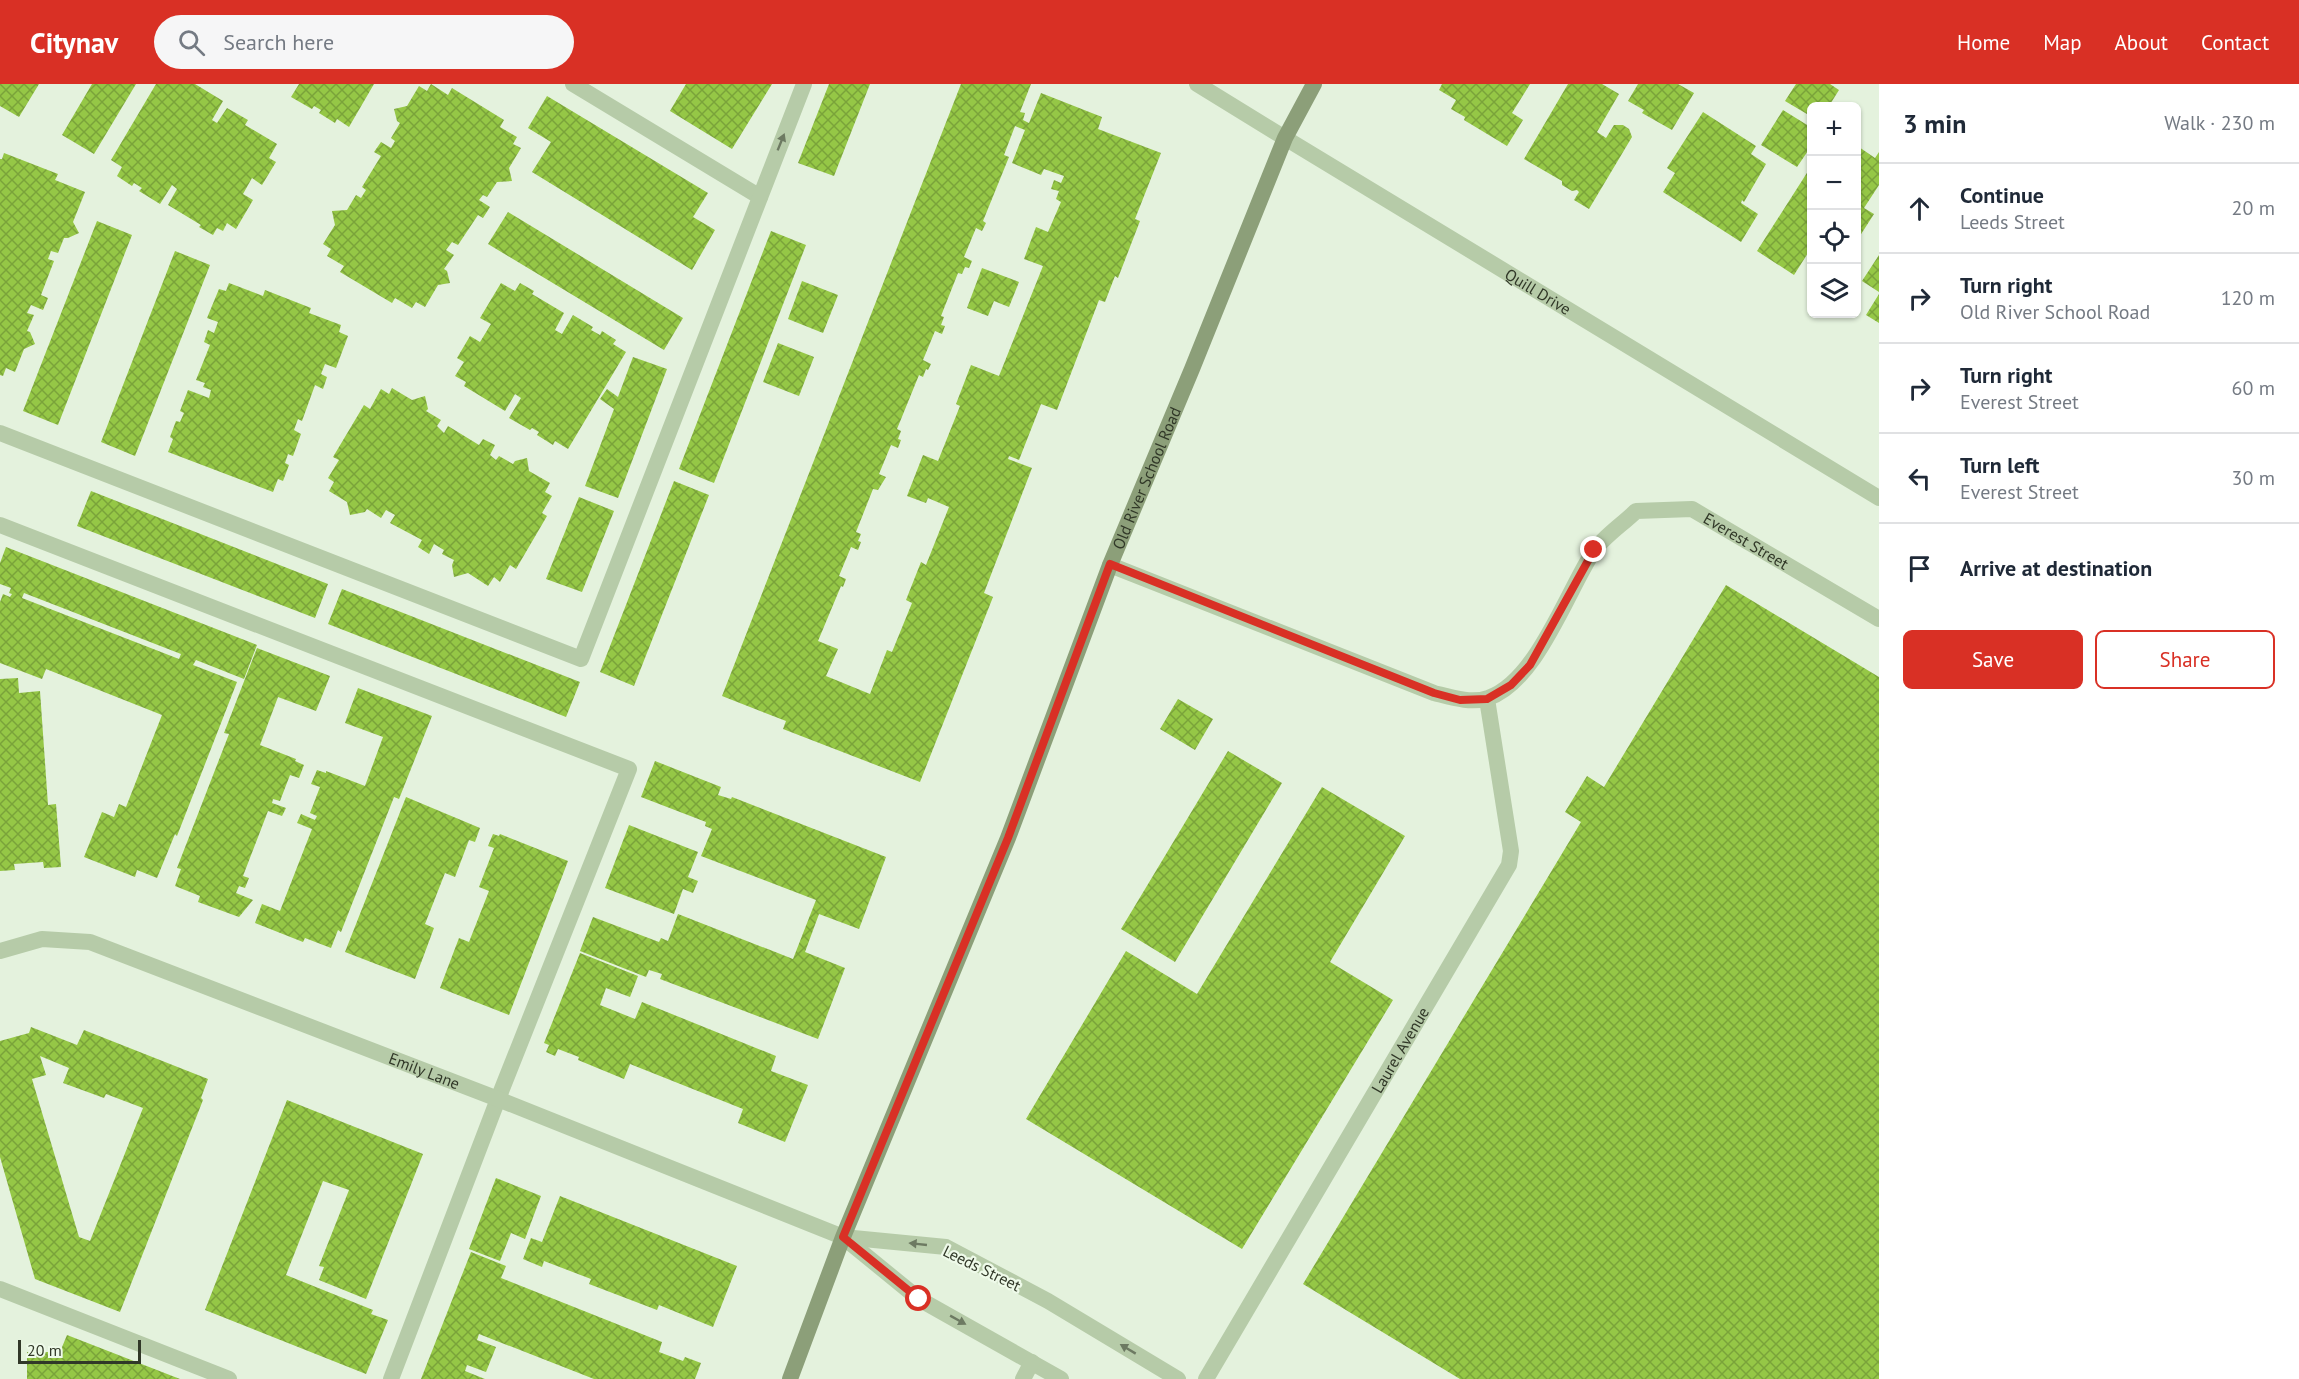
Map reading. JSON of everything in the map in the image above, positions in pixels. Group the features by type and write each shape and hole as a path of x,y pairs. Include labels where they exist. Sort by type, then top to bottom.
{"main road":[{"name":"Old River School Road","path":"790,1379 843,1237 1008,838 1110,564 1285,138 1314,84"}],"street":[{"path":"573,84 760,197"},
{"path":"0,433 581,659 804,84"},
{"name":"Quill Drive","path":"1197,84 1879,498"},
{"name":"Everest Street","path":"1487,699 1511,685 1530,665 1594,550 1636,511 1692,509 1879,618"},
{"path":"0,525 629,770 498,1099 391,1379"},
{"path":"1110,564 1434,693 1460,700 1487,699"},
{"name":"Laurel Avenue","path":"1206,1379 1509,865 1511,850 1487,699"},
{"name":"Emily Lane","path":"0,951 42,939 90,942 498,1099 843,1237"},
{"path":"843,1237 919,1299 1061,1379"},
{"name":"Leeds Street","path":"843,1237 946,1247 1048,1301 1178,1379"},
{"path":"0,1289 229,1379"},
{"path":"1023,1379 1032,1362"}],"building":[{"path":"0,84 39,84 19,117 0,106"},
{"path":"92,84 136,84 94,154 62,135"},
{"path":"156,84 195,84 223,101 212,120 217,123 227,108 248,120 245,125 277,144 269,158 276,162 262,185 252,178 243,194 253,200 236,229 227,223 223,231 217,228 213,235 168,205 177,189 172,185 160,204 139,191 142,188 134,183 132,186 117,176 122,167 111,160"},
{"path":"299,84 374,84 349,127 337,119 335,123 319,113 321,110 314,106 312,109 291,97"},
{"path":"431,84 448,95 452,88 504,120 500,127 517,137 513,144 521,148 509,168 512,181 497,182 487,197 483,195 479,200 490,207 483,218 478,215 458,245 452,242 446,250 454,255 444,269 447,271 450,283 438,285 425,307 416,302 412,308 395,298 392,303 340,272 344,266 327,256 331,249 323,244 335,225 332,211 347,210 356,195 361,198 366,190 362,187 381,156 374,152 381,142 391,148 395,141 391,138 400,123 397,121 394,109 407,106 419,86 427,91"},
{"path":"686,84 772,84 732,149 670,111"},
{"path":"829,84 870,84 834,176 798,163"},
{"path":"961,84 1031,84 1020,112 1025,113 1023,120 1029,123 1041,93 1102,117 1098,129 1161,153 1135,219 1140,221 1118,278 1115,276 1105,302 1099,300 1057,410 1041,404 1019,460 1009,456 1008,459 1032,468 984,593 993,597 920,782 783,729 786,721 722,696","holes":["1015,126 1025,130 1012,163 1041,175 1044,169 1064,176 1061,183 1054,180 1051,189 1059,191 1056,199 1061,202 1048,232 1036,227 1024,259 1043,266 999,376 971,365 956,404 960,406 938,461 923,455 907,496 926,503 928,498 949,507 926,565 921,562 906,600 912,603 892,652 887,650 870,694 826,676 838,649 818,641 846,579 839,576 851,547 858,550 861,542 858,541 861,534 856,532 873,489 878,490 886,477 879,474 891,445 898,448 901,431 897,429 919,375 923,377 931,364 923,360 935,331 942,334 945,326 941,325 944,317 941,316 958,273 962,274 965,267 969,268 972,261 964,257 976,228 982,231 986,223 983,221 1009,157 1004,155"]},
{"path":"1442,84 1530,84 1512,113 1523,120 1507,146 1464,120 1465,117 1451,109 1456,100 1439,90"},
{"path":"1568,84 1602,84 1619,94 1597,132 1606,138 1614,125 1623,125 1629,129 1632,137 1589,209 1574,200 1579,192 1577,190 1572,191 1562,185 1562,181 1524,159"},
{"path":"1638,84 1678,84 1694,93 1672,130 1642,113 1644,110 1628,101"},
{"path":"1796,84 1830,84 1839,90 1832,102 1807,102 1807,114 1785,101"},
{"path":"547,96 708,193 693,217 715,230 692,270 532,172 551,142 528,128"},
{"path":"1783,110 1807,125 1807,152 1797,167 1761,145"},
{"path":"1703,112 1756,146 1751,154 1766,164 1744,202 1742,200 1741,203 1758,214 1741,242 1663,192 1675,173 1667,168"},
{"path":"1861,148 1875,158 1879,152 1879,185 1864,208 1874,214 1861,234"},
{"path":"4,153 58,174 55,180 85,192 73,222 79,233 64,238 58,253 51,251 48,259 54,261 41,295 48,298 43,310 31,305 27,313 34,315 27,331 30,332 35,344 24,349 15,372 6,368 3,376 0,375 0,159"},
{"path":"1807,173 1807,255 1794,275 1757,251"},
{"path":"508,212 683,318 664,350 488,244"},
{"path":"97,221 132,235 58,425 23,411"},
{"path":"771,231 806,245 714,483 679,469"},
{"path":"175,251 210,265 135,456 101,442"},
{"path":"1879,255 1879,292 1862,281"},
{"path":"982,268 1019,282 1009,307 994,301 988,316 967,308"},
{"path":"802,281 838,295 823,333 788,319"},
{"path":"229,283 263,296 265,290 311,308 309,313 341,325 339,332 348,336 336,368 325,364 321,374 327,377 323,389 315,385 302,421 298,419 294,430 301,434 293,456 288,454 285,463 289,465 283,481 278,479 273,492 168,452 173,439 170,437 176,421 180,422 184,413 180,411 188,390 209,398 211,390 203,387 205,383 196,380 210,345 204,342 208,330 214,333 218,322 207,318 219,289 226,291"},
{"path":"501,283 515,291 520,283 534,291 532,294 564,313 555,330 562,334 573,315 593,327 591,330 600,335 602,331 616,340 613,344 626,352 568,449 555,441 553,445 537,435 539,432 532,428 530,430 509,418 521,398 515,394 505,411 464,386 466,382 455,376 464,362 457,358 470,336 480,342 491,324 480,318"},
{"path":"1879,294 1879,323 1866,315"},
{"path":"778,343 814,357 799,396 763,382"},
{"path":"633,357 667,369 618,498 585,486 614,409 600,399 607,389 618,397"},
{"path":"392,388 412,400 425,396 428,409 426,411 441,420 437,426 444,433 448,426 479,445 483,439 495,445 490,455 496,460 499,456 513,464 515,461 527,458 529,471 550,483 545,492 552,496 542,513 547,516 516,569 510,565 500,582 494,577 488,586 468,573 454,577 452,565 454,560 442,554 444,550 434,544 429,554 418,547 422,540 390,523 395,515 386,510 381,518 367,509 365,512 350,515 347,502 329,491 334,482 328,478 339,460 333,457 364,405 370,409 381,389 389,394"},
{"path":"674,481 709,495 634,686 600,672"},
{"path":"91,491 328,584 315,618 77,526"},
{"path":"579,497 614,511 582,592 546,579"},
{"path":"6,547 257,645 244,679 196,660 193,665 237,682 177,836 175,834 157,878 137,870 135,877 84,857 102,812 114,817 119,804 126,807 162,715 46,669 42,679 0,663 0,602 3,594 10,597 12,594 9,593 11,588 0,584 0,563","holes":["24,593 181,654 179,659 22,598"]},
{"path":"1726,585 1879,677 1879,1379 1460,1379 1303,1284 1581,822 1565,812 1587,776 1604,787"},
{"path":"342,589 580,682 566,717 328,624"},
{"path":"257,648 330,676 316,711 278,697 260,745 296,759 295,761 304,765 299,778 290,775 280,801 273,799 272,803 286,808 282,816 268,811 243,876 249,878 245,888 239,886 236,893 253,900 239,917 198,902 200,896 175,886 181,869 177,868 229,734 224,733"},
{"path":"18,678 19,693 40,691 48,805 56,804 61,867 44,868 43,862 14,864 15,870 0,871 0,679"},
{"path":"358,688 432,716 399,799 394,797 341,932 338,930 331,948 305,938 303,942 255,923 262,904 280,911 312,829 297,823 301,814 315,820 317,816 310,813 320,787 311,784 317,770 326,773 326,771 365,786 383,737 345,723"},
{"path":"1178,699 1213,719 1195,750 1160,729"},
{"path":"1228,751 1282,783 1175,962 1121,929"},
{"path":"655,761 721,787 718,795 731,799 732,797 886,857 859,929 819,914 805,952 845,968 818,1039 660,979 662,974 649,970 646,977 580,951 593,917 659,942 661,938 668,941 678,914 793,959 816,900 701,856 712,829 705,826 706,822 641,797"},
{"path":"1322,787 1405,836 1330,962 1393,1000 1242,1249 1026,1119 1126,951 1197,994"},
{"path":"406,797 480,828 475,842 469,840 455,877 445,873 425,924 434,928 415,979 345,952"},
{"path":"629,825 698,852 688,877 698,881 693,893 683,889 674,914 605,888"},
{"path":"493,834 499,836 500,834 568,861 509,1015 440,988 459,938 469,942 489,891 479,887 494,848 488,846"},
{"path":"580,953 638,976 630,997 606,988 600,1005 635,1019 642,1002 776,1056 771,1071 808,1085 785,1142 738,1123 743,1109 630,1064 624,1079 558,1049 555,1056 546,1052 549,1045 544,1043"},
{"path":"31,1027 77,1045 84,1030 208,1079 201,1098 203,1100 120,1312 35,1279 0,1157 0,1041 29,1033","holes":["40,1056 69,1068 63,1083 104,1098 106,1094 143,1108 90,1241 79,1237 32,1079 46,1075"]},
{"path":"287,1100 423,1154 366,1299 319,1280 324,1267 319,1266 349,1190 323,1181 286,1275 373,1310 371,1314 388,1320 366,1374 205,1310"},
{"path":"496,1178 541,1196 525,1239 511,1233 500,1261 469,1249"},
{"path":"560,1196 737,1266 713,1327 659,1305 657,1310 589,1284 591,1279 544,1261 542,1267 523,1259 531,1238 542,1242"},
{"path":"471,1252 506,1266 501,1278 662,1342 659,1352 683,1361 685,1357 701,1363 695,1379 594,1379 479,1334 477,1340 496,1347 486,1372 467,1365 465,1371 485,1379 421,1379"},
{"path":"67,1335 180,1379 27,1379 27,1352 60,1352"}],"route":[{"path":"919,1299 843,1237 1008,838 1110,564 1434,693 1460,700 1487,699 1511,685 1530,665 1594,550"}]}
